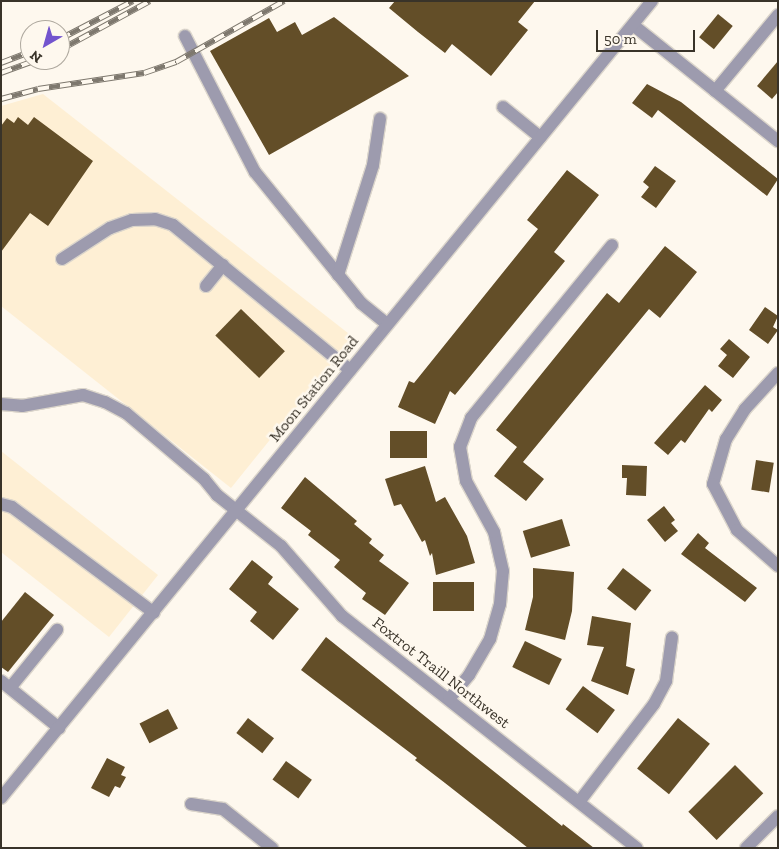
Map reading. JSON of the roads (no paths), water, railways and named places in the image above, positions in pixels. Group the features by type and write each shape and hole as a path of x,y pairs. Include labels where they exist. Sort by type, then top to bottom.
{"street":[{"name":"Moon Station Road","path":"1,798 238,511 386,324 652,1"},
{"path":"715,91 778,15"},
{"path":"632,25 778,141"},
{"path":"185,36 255,172 361,303 386,324"},
{"path":"503,107 540,137"},
{"path":"338,275 373,165 380,120"},
{"path":"62,259 110,228 132,220 155,219 173,225 350,370"},
{"path":"449,699 469,675 490,639 500,604 503,571 494,532 466,481 460,447 471,418 612,245"},
{"path":"206,286 223,265"},
{"path":"778,373 745,409 726,438 713,484 738,530 778,566"},
{"name":"Foxtrot Traill Northwest","path":"1,404 22,406 74,396 105,402 132,418 281,546 330,606 637,848"},
{"path":"1,504 12,507 154,613"},
{"path":"57,630 6,684 59,728"},
{"path":"579,802 654,704 666,681 672,637"},
{"path":"191,804 223,809 272,848"},
{"path":"746,848 778,816"}],"railway":[{"path":"70,34 133,1"},
{"path":"70,45 150,1"},
{"path":"1,99 38,89 144,73 176,62 284,1"},
{"path":"1,63 20,56"},
{"path":"1,73 20,66"}]}
